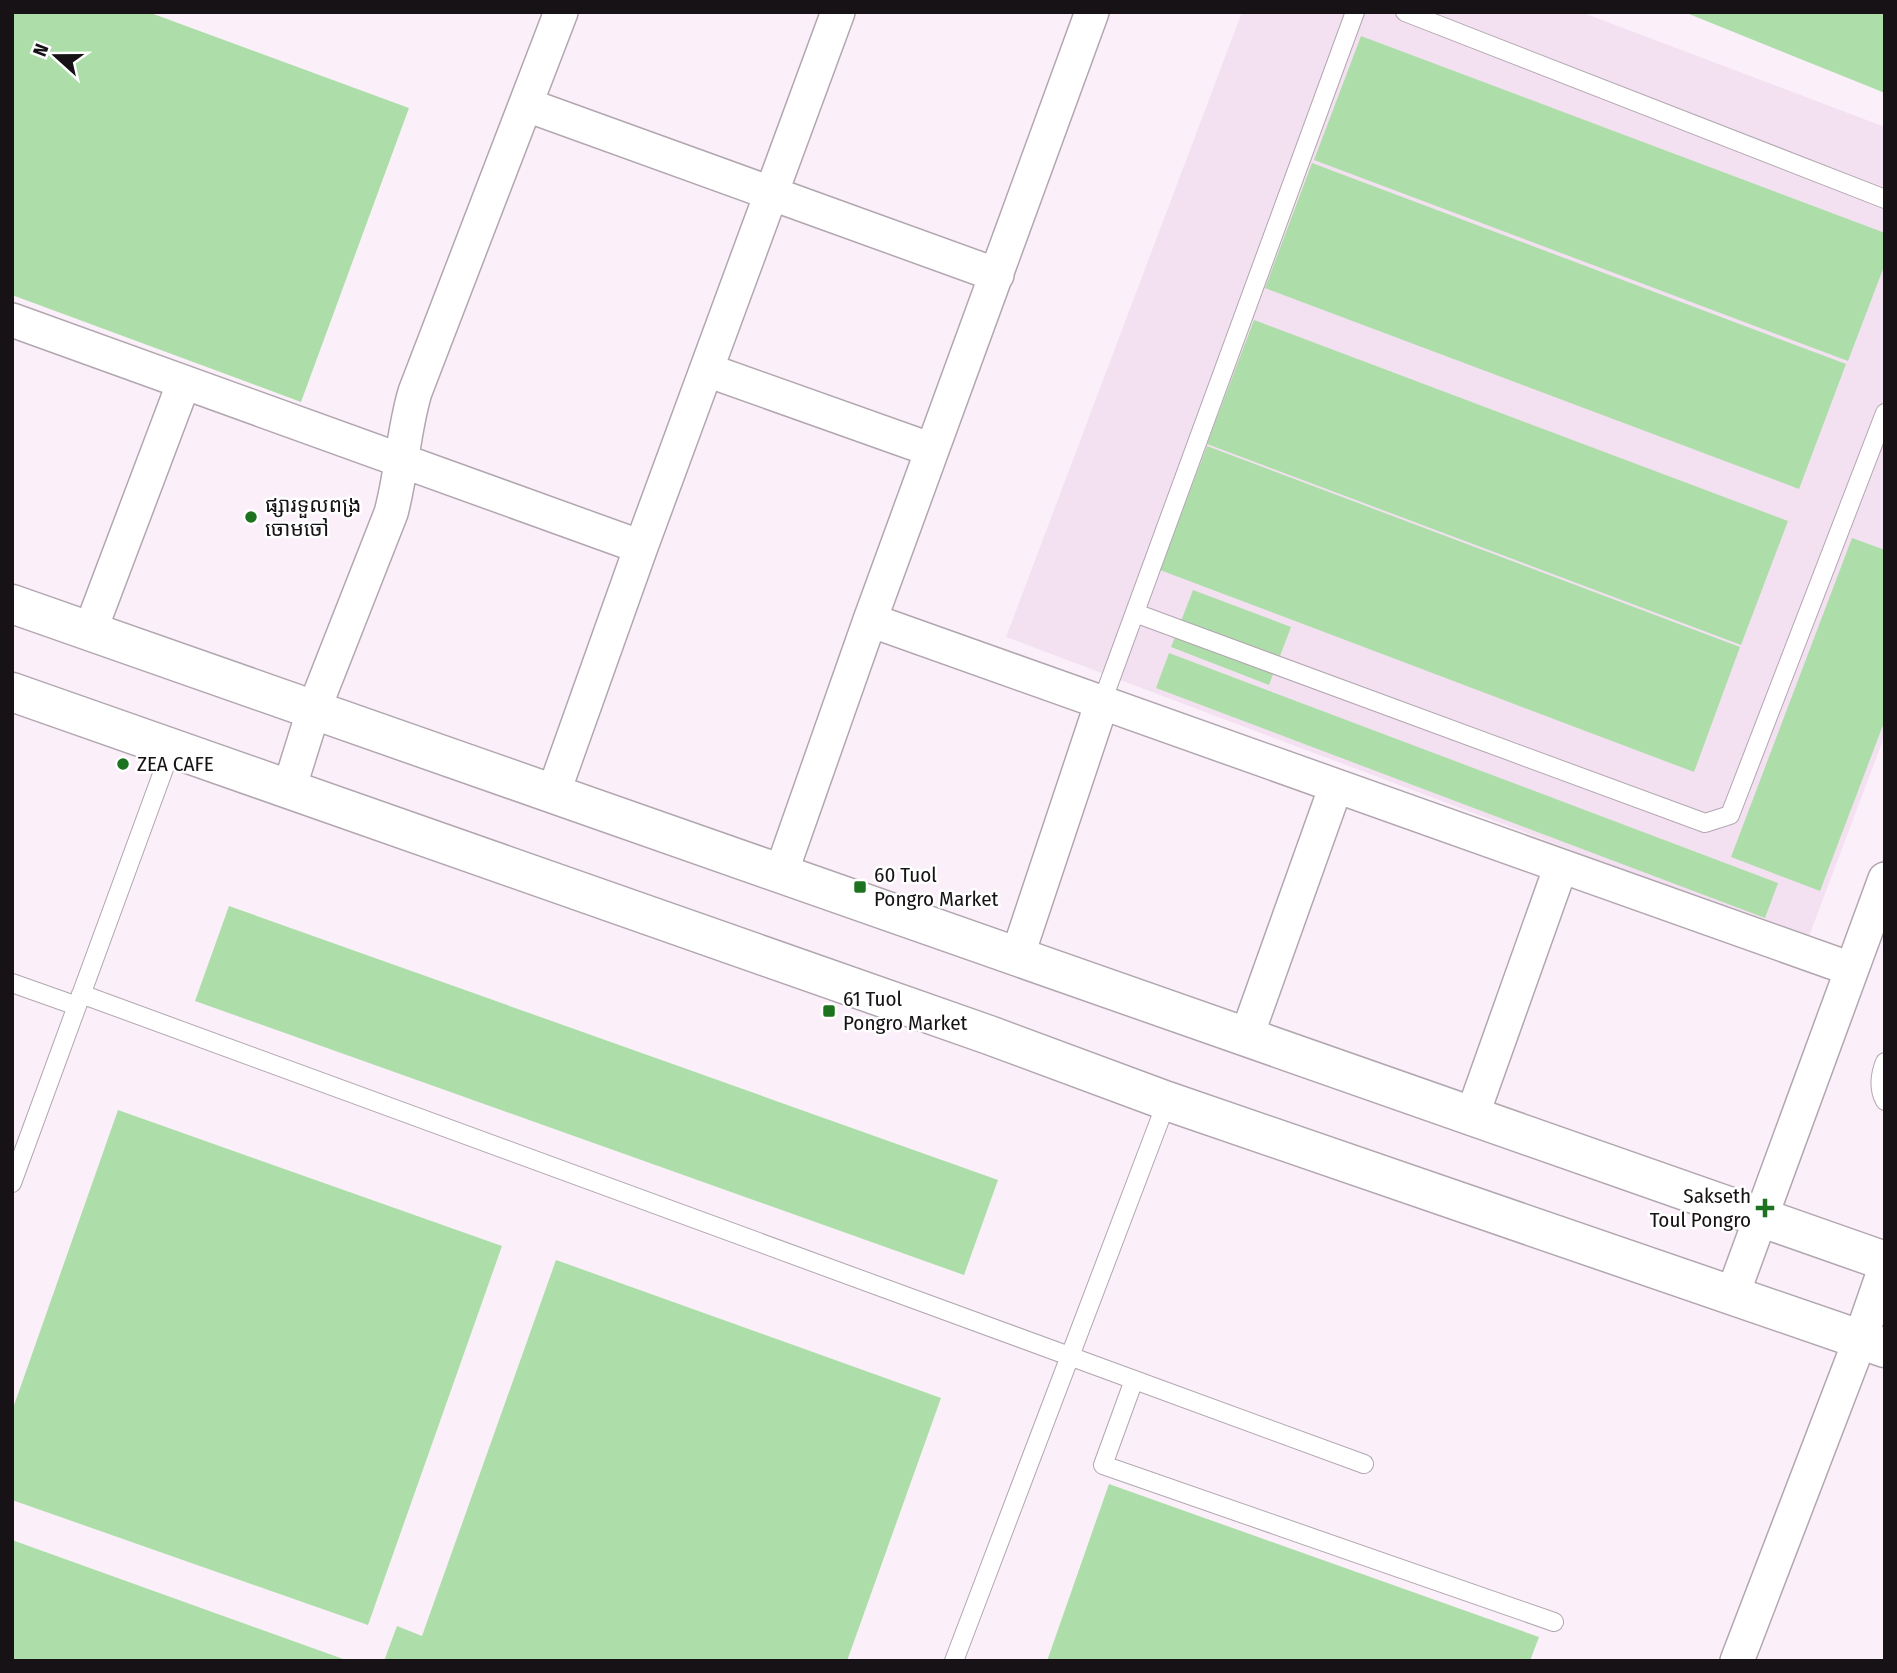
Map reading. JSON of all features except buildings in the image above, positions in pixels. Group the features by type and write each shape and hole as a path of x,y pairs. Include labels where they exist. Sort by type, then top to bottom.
{"main road":[{"path":"12,604 1885,1261"},
{"path":"12,692 989,1035 1167,1101 1872,1344"}],"street":[{"path":"289,789 314,709 391,513 400,481 406,423 415,392 561,12"},
{"path":"553,794 838,12"},
{"path":"781,873 870,620 1092,12"},
{"path":"527,105 997,275"},
{"path":"12,320 641,547"},
{"path":"707,370 933,450"},
{"path":"90,631 184,382"},
{"path":"870,620 1851,969"},
{"path":"1017,957 1102,702"},
{"path":"1246,1038 1336,786"},
{"path":"1472,1116 1561,866"},
{"path":"1732,1296 1885,879"},
{"path":"1737,1661 1872,1344 1885,1268"}],"lane":[{"path":"1102,702 1355,12"},
{"path":"1405,12 1885,199"},
{"path":"1135,613 1705,823 1730,815 1885,413"},
{"path":"12,1183 172,747"},
{"path":"12,983 79,1000 1364,1464"},
{"path":"1885,1062 1880,1075 1882,1097 1885,1101"},
{"path":"954,1661 1167,1101"},
{"path":"1134,1380 1103,1465 1553,1622"}],"shaded area":[{"path":"1242,12 1581,12 1885,127 1885,735 1808,939 1006,637"}],"place":[{"name":"ផ្សារទួលពង្រ ចោមចៅ","path":"251,517"},
{"name":"ZEA CAFE","path":"123,764"},
{"name":"60 Tuol Pongro Market","path":"860,887"},
{"name":"61 Tuol Pongro Market","path":"829,1011"},
{"name":"Sakseth Toul Pongro","path":"1765,1208"}]}
